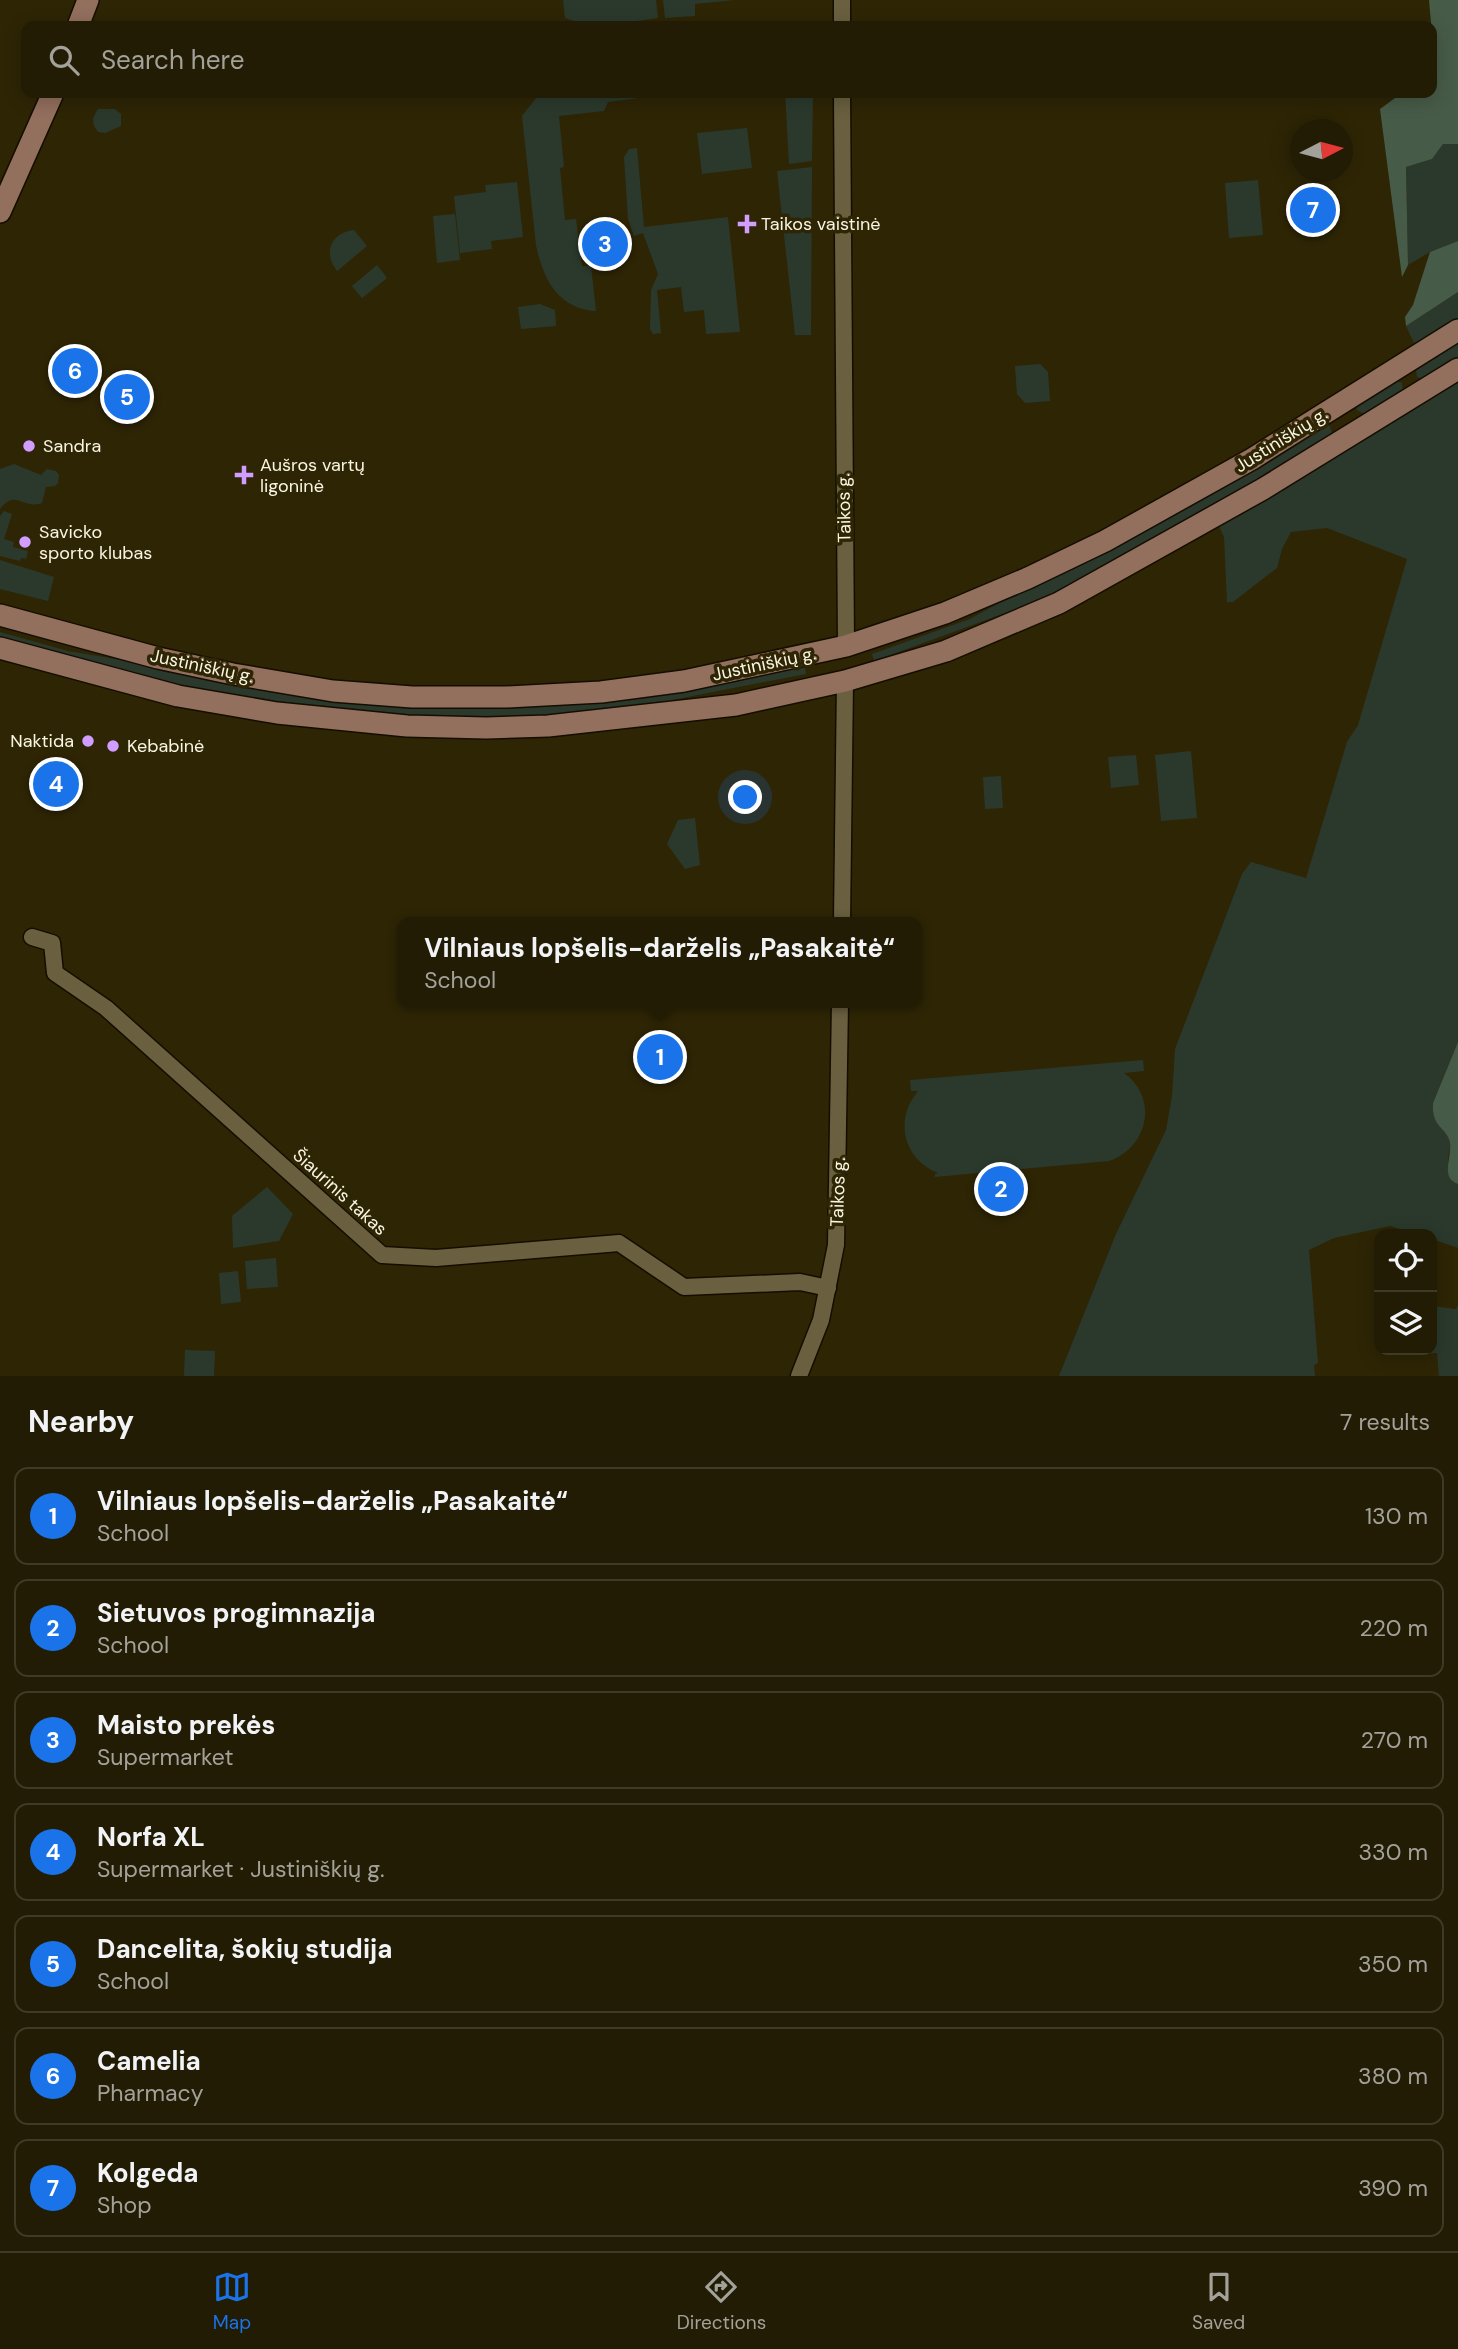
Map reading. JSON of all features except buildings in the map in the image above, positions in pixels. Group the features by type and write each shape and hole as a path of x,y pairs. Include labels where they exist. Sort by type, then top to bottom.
{"main road":[{"path":"80,21 88,0"},
{"path":"0,212 51,98"},
{"name":"Justiniškių g.","path":"0,615 158,658 333,691 412,697 506,697 601,692 684,681 846,646 945,613 1001,590 1105,541 1252,459 1458,330"},
{"name":"Justiniškių g.","path":"0,648 178,696 277,713 407,726 548,726 736,705 845,681 946,651 1059,603 1264,489 1458,369"},
{"path":"1342,401 1359,430"},
{"name":"Taikos g.","path":"845,681 846,646"}],"street":[{"path":"842,0 842,21"},
{"name":"Taikos g.","path":"842,98 846,646"},
{"name":"Taikos g.","path":"842,917 845,681"},
{"name":"Šiaurinis takas","path":"32,937 52,943 55,973 106,1008 382,1255 436,1258 620,1243 684,1287 800,1282 828,1288"},
{"name":"Taikos g.","path":"799,1376 821,1320 834,1263 838,1210 840,1008"}],"green space":[{"path":"563,0 656,0 658,18 637,21 574,21 565,18"},
{"path":"663,0 735,0 695,4 695,16 665,18"},
{"path":"1429,0 1458,0 1458,144 1443,144 1432,159 1406,167 1408,265 1402,277 1380,109 1395,98 1437,98 1437,21 1431,21"},
{"path":"536,98 639,98 608,102 604,111 559,116 565,220 576,219 582,266 591,266 596,311 572,305 562,298 554,290 543,269 536,245 522,116"},
{"path":"785,98 813,98 812,161 789,164"},
{"path":"98,109 115,109 121,114 121,126 105,133 98,132 93,120"},
{"path":"747,128 752,168 702,174 697,133"},
{"path":"1443,144 1458,144 1458,241 1430,252 1408,265 1406,167 1432,159"},
{"path":"637,148 644,227 728,217 740,332 706,334 704,310 684,312 681,287 657,290 661,333 653,334 650,329 651,290 658,274 643,233 634,236 628,219 624,157 629,149"},
{"path":"812,167 811,335 795,335 777,171"},
{"path":"1258,180 1263,235 1229,238 1225,183"},
{"path":"517,182 523,237 491,241 492,249 460,253 454,196 486,192 485,185"},
{"path":"455,214 460,260 437,263 433,216"},
{"path":"354,230 367,246 337,271 330,257 331,245 339,235"},
{"path":"1458,241 1458,292 1406,326 1405,317 1413,305 1430,252"},
{"path":"377,265 387,278 362,298 352,286"},
{"path":"1458,292 1458,319 1415,345 1406,326"},
{"path":"540,304 555,310 556,326 521,329 518,307"},
{"path":"1458,340 1458,360 1423,379 1417,377 1416,369 1419,364"},
{"path":"1040,364 1048,372 1050,401 1025,403 1017,394 1015,366"},
{"path":"1458,379 1458,1042 1433,1103 1433,1111 1437,1122 1449,1138 1449,1169 1453,1182 1458,1184 1458,1248 1437,1241 1437,1229 1400,1229 1390,1226 1334,1238 1309,1250 1318,1363 1314,1365 1315,1376 1059,1376 1116,1234 1166,1130 1172,1096 1175,1049 1242,874 1251,862 1306,878 1347,742 1358,725 1407,559 1327,528 1291,532 1282,549 1277,568 1233,602 1227,602 1224,537 1218,524"},
{"path":"1394,380 1402,383 1403,394 1371,412 1364,414 1357,410 1356,406"},
{"path":"1324,423 1329,424 1332,433 1329,437 1170,533 1087,577 1027,605 874,661 872,654 970,619"},
{"path":"14,464 41,475 47,469 56,471 59,475 55,486 46,487 42,503 30,504 11,500 0,509 0,469"},
{"path":"4,511 12,514 4,539 14,542 13,547 28,551 26,559 21,558 20,561 0,556 0,516"},
{"path":"0,560 54,577 48,601 0,589"},
{"path":"0,632 68,651 377,703 805,666 806,674 611,715 495,721 300,709 82,664 0,639"},
{"path":"1191,751 1197,818 1161,821 1155,755"},
{"path":"1136,755 1139,785 1111,788 1108,757"},
{"path":"1001,776 1003,808 985,809 983,777"},
{"path":"695,818 700,865 685,869 667,844 678,820"},
{"path":"1458,1042 1458,1184 1449,1177 1449,1138 1437,1123 1433,1103"},
{"path":"1143,1060 1144,1071 1124,1073 1135,1083 1142,1095 1145,1108 1140,1134 1122,1155 1109,1161 935,1177 938,1173 917,1158 906,1138 906,1114 918,1091 911,1091 910,1080"},
{"path":"267,1187 293,1214 279,1241 233,1248 232,1216"},
{"path":"276,1258 278,1287 247,1289 245,1261"},
{"path":"238,1271 241,1302 221,1304 219,1273"},
{"path":"1458,1305 1458,1376 1439,1376 1437,1307 1456,1309"},
{"path":"185,1350 215,1351 214,1376 184,1376"}],"place":[{"name":"Kolgeda","path":"1313,210"},
{"name":"Taikos vaistinė","path":"747,224"},
{"name":"Maisto prekės","path":"605,244"},
{"name":"Camelia","path":"75,371"},
{"name":"Dancelita, šokių studija","path":"127,397"},
{"name":"Sandra","path":"29,446"},
{"name":"Aušros vartų ligoninė","path":"244,475"},
{"name":"Savicko sporto klubas","path":"25,542"},
{"name":"Naktida","path":"88,741"},
{"name":"Kebabinė","path":"113,746"},
{"name":"Norfa XL","path":"56,784"},
{"name":"Vilniaus lopšelis-darželis „Pasakaitė“","path":"660,1057"},
{"name":"Sietuvos progimnazija","path":"1001,1189"}]}
